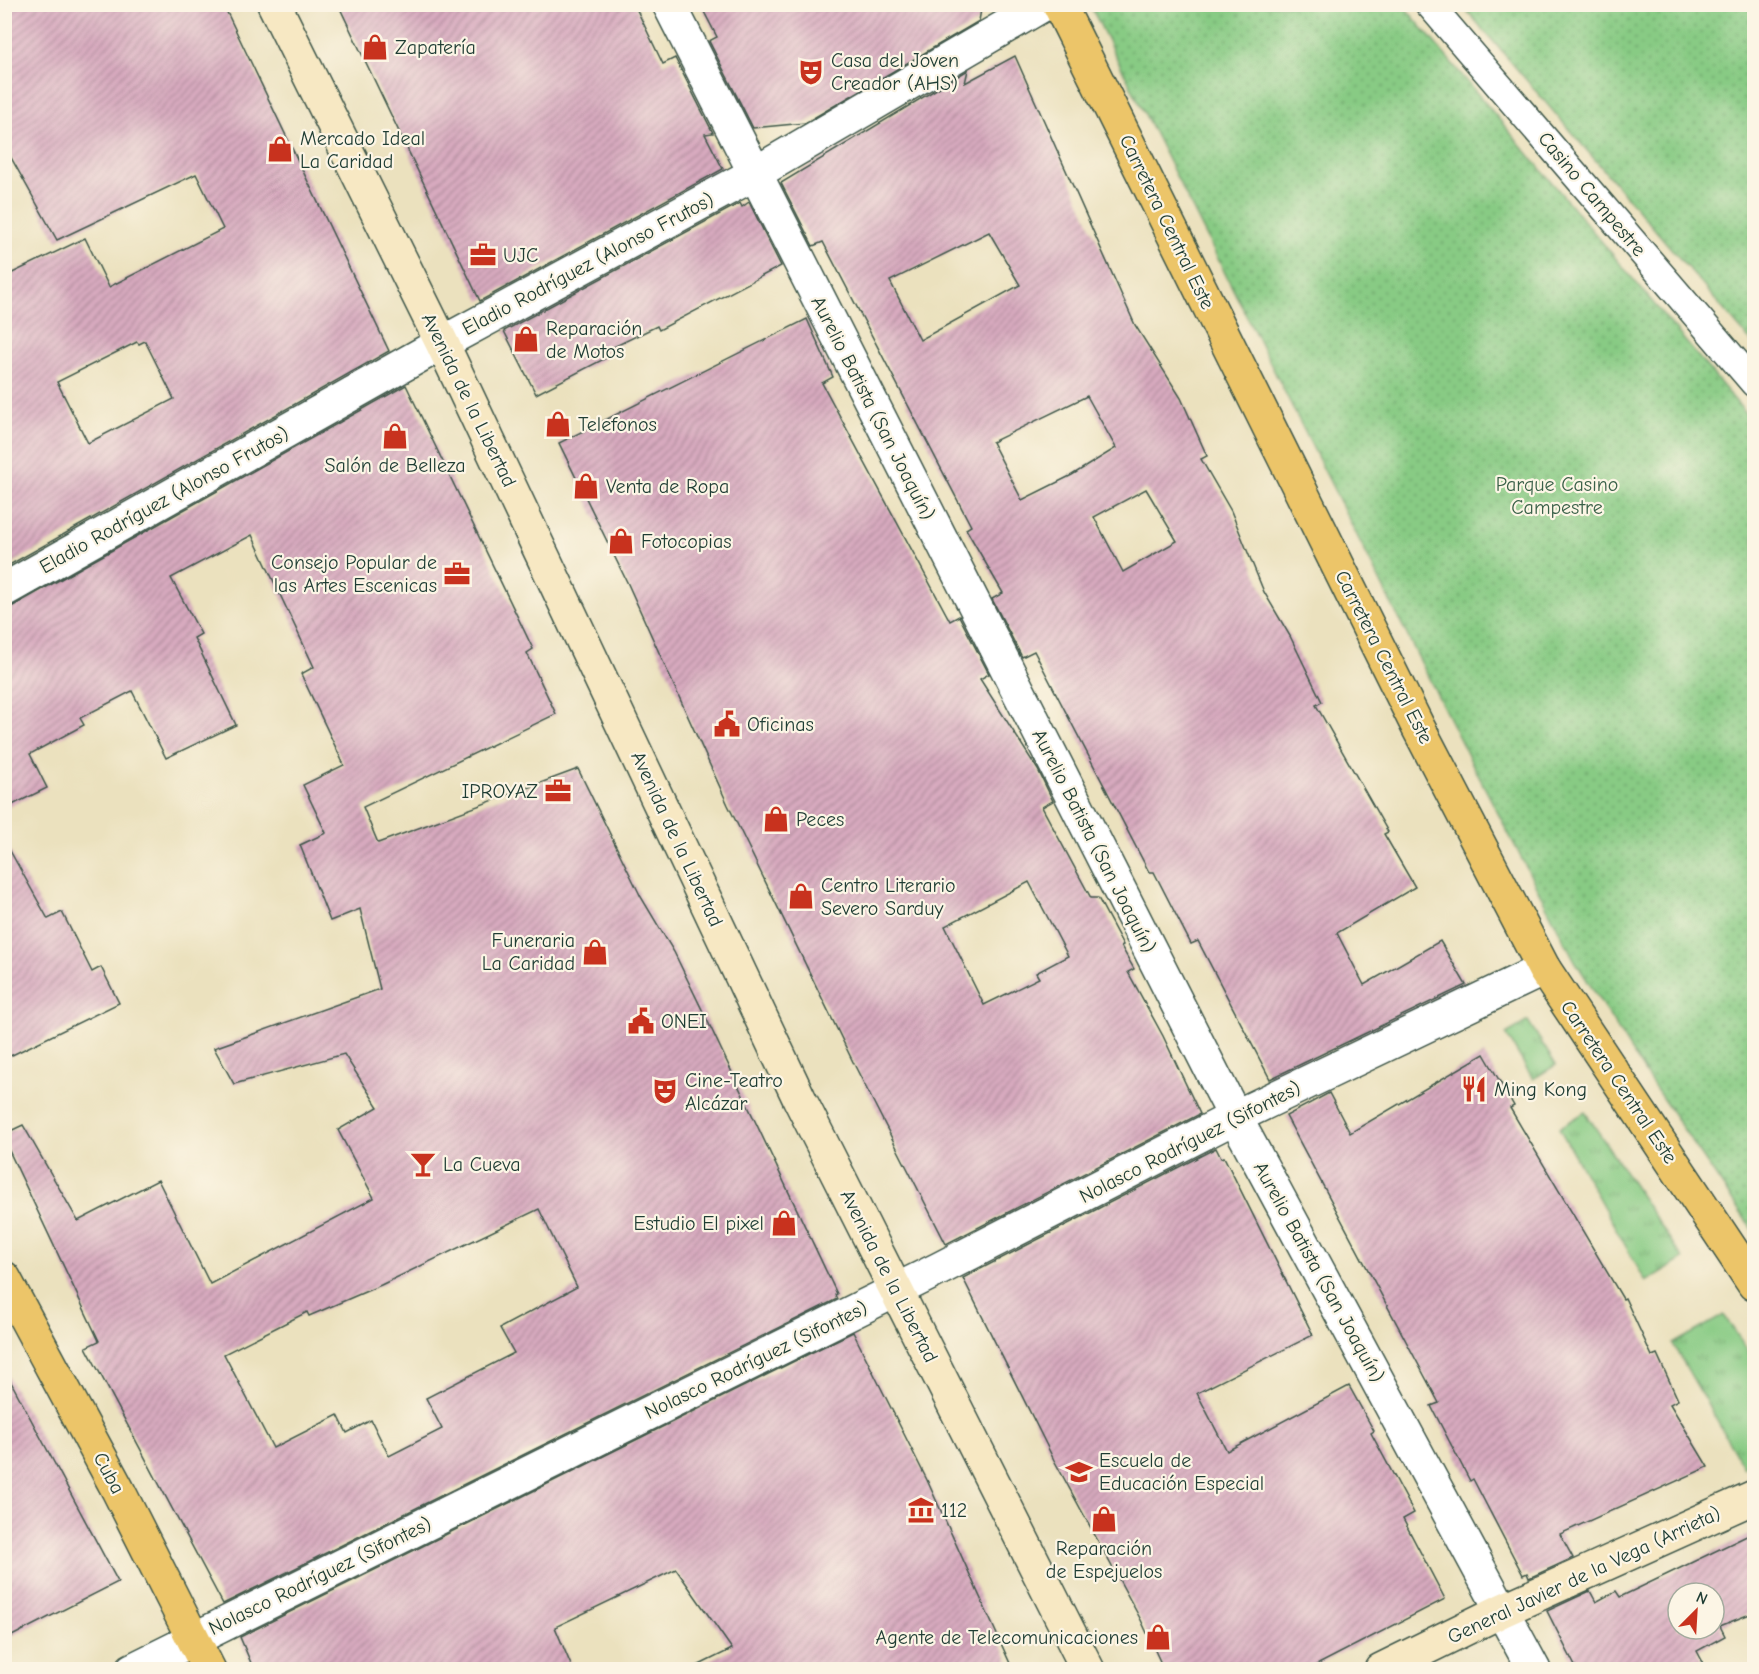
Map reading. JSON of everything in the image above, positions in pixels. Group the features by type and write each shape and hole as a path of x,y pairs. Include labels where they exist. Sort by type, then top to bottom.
{"main road":[{"name":"Avenida de la Libertad","path":"274,4 442,343 798,1098 1088,1670"},
{"name":"Carretera Central Este","path":"1059,4 1408,706 1544,969 1755,1284"},
{"name":"Cuba","path":"4,1278 209,1670"},
{"name":"General Javier de la Vega (Arrieta)","path":"1381,1670 1503,1610 1755,1497"}],"street":[{"name":"Aurelio Batista (San Joaquín)","path":"669,4 1235,1117 1534,1670"},
{"name":"Eladio Rodríguez (Alonso Frutos)","path":"4,590 442,343 754,174 1044,4"},
{"name":"Casino Campestre","path":"1429,4 1755,383"},
{"name":"Nolasco Rodríguez (Sifontes)","path":"132,1670 897,1290 1235,1117 1544,969"}],"green space":[{"name":"Parque Casino Campestre","path":"1090,5 1403,5 1754,423 1754,1232 1647,1076 1575,961 1462,744"},
{"path":"1462,5 1754,5 1754,345"},
{"path":"1528,1021 1556,1065 1533,1079 1506,1034"},
{"path":"1585,1112 1683,1259 1646,1282 1559,1128"},
{"path":"1724,1315 1754,1360 1754,1462 1744,1468 1673,1344"}],"building":[{"path":"4,4 223,4 389,351 4,568 4,277 85,238 109,287 223,229 196,174 57,240 4,145","holes":["145,341 174,399 88,443 57,382 137,342 139,344"]},
{"path":"338,4 634,4 663,64 675,58 713,133 705,134 723,169 480,301"},
{"name":"Casa del Joven Creador (AHS)","path":"700,4 982,4 979,21 805,123 753,128 709,41 717,37"},
{"path":"1015,56 1135,325 1181,398 1207,456 1201,459 1231,511 1264,592 1290,636 1322,702 1316,705 1388,832 1384,834 1415,887 1337,933 1364,985 1440,941 1466,985 1270,1079 1198,941 1191,944 1154,872 1149,872 1034,651 1022,657 992,599 1003,593 966,529 971,526 823,242 813,246 781,183 968,70 965,83","holes":["989,232 1020,285 920,340 890,281","1087,396 1116,448 1072,475 1022,500 992,442","1146,489 1177,541 1123,572 1094,517"]},
{"path":"749,202 781,266 659,330 657,326 603,352 606,358 536,394 504,331 740,203 742,207"},
{"path":"807,319 833,377 822,383 950,621 959,616 989,674 980,679 1038,770 1053,801 1042,807 1091,898 1098,898 1123,945 1121,946 1134,969 1128,972 1163,1036 1200,1114 946,1244 855,1066 728,805 628,584 559,443","holes":["1029,882 1068,956 1036,973 1039,978 984,1005 945,926"]},
{"path":"406,385 533,649 527,653 556,714 363,807 378,843 578,769 641,897 674,952 837,1294 835,1295 837,1299 223,1604 86,1347 99,1341 4,1140 4,1134 23,1125 78,1221 158,1180 210,1284 374,1198 338,1130 378,1107 344,1054 234,1084 214,1048 380,989 360,909 330,921 300,845 326,833 303,785 344,765 301,674 314,667 252,535 171,578 201,634 194,638 236,725 166,758 132,691 80,718 84,725 30,754 47,788 4,809 4,609","holes":["539,1209 577,1287 500,1328 514,1353 426,1398 442,1429 389,1456 371,1420 347,1433 338,1415 273,1448 224,1354 307,1312 309,1316 381,1285"]},
{"path":"4,840 48,919 62,912 92,972 101,967 119,1003 4,1059"},
{"path":"1484,1054 1514,1106 1510,1108 1623,1299 1625,1298 1652,1356 1657,1354 1678,1400 1670,1404 1708,1467 1560,1534 1573,1558 1529,1578 1527,1573 1523,1575 1473,1479 1470,1481 1431,1406 1439,1403 1286,1116 1329,1093 1350,1133"},
{"path":"1216,1148 1221,1158 1224,1157 1313,1335 1197,1393 1227,1451 1349,1386 1374,1431 1371,1433 1414,1513 1403,1519 1445,1599 1307,1670 1164,1670 1141,1620 1054,1460 963,1278"},
{"path":"853,1332 927,1480 1013,1670 689,1670 732,1649 676,1569 555,1627 573,1670 254,1670 240,1637"},
{"path":"4,1369 118,1582 4,1640"},
{"path":"1755,1532 1755,1612 1726,1624 1726,1581 1666,1581 1666,1641 1716,1641 1697,1651 1707,1670 1577,1670 1547,1611 1590,1591 1596,1602 1616,1591 1620,1597"}],"place":[{"name":"Zapatería","path":"375,47"},
{"name":"Casa del Joven Creador (AHS)","path":"811,72"},
{"name":"Mercado Ideal La Caridad","path":"280,149"},
{"name":"UJC","path":"483,255"},
{"name":"Reparación de Motos","path":"526,339"},
{"name":"Telefonos","path":"558,424"},
{"name":"Salón de Belleza","path":"395,436"},
{"name":"Venta de Ropa","path":"586,486"},
{"name":"Fotocopias","path":"621,541"},
{"name":"Consejo Popular de las Artes Escenicas","path":"457,574"},
{"name":"Oficinas","path":"727,724"},
{"name":"IPROYAZ","path":"558,791"},
{"name":"Peces","path":"776,819"},
{"name":"Centro Literario Severo Sarduy","path":"801,896"},
{"name":"Funeraria La Caridad","path":"595,952"},
{"name":"ONEI","path":"641,1021"},
{"name":"Ming Kong","path":"1474,1089"},
{"name":"Cine-Teatro Alcázar","path":"665,1091"},
{"name":"La Cueva","path":"423,1164"},
{"name":"Estudio El pixel","path":"784,1223"},
{"name":"Escuela de Educación Especial","path":"1079,1472"},
{"name":"112","path":"921,1510"},
{"name":"Reparación de Espejuelos","path":"1104,1519"},
{"name":"Agente de Telecomunicaciones","path":"1158,1637"}]}
